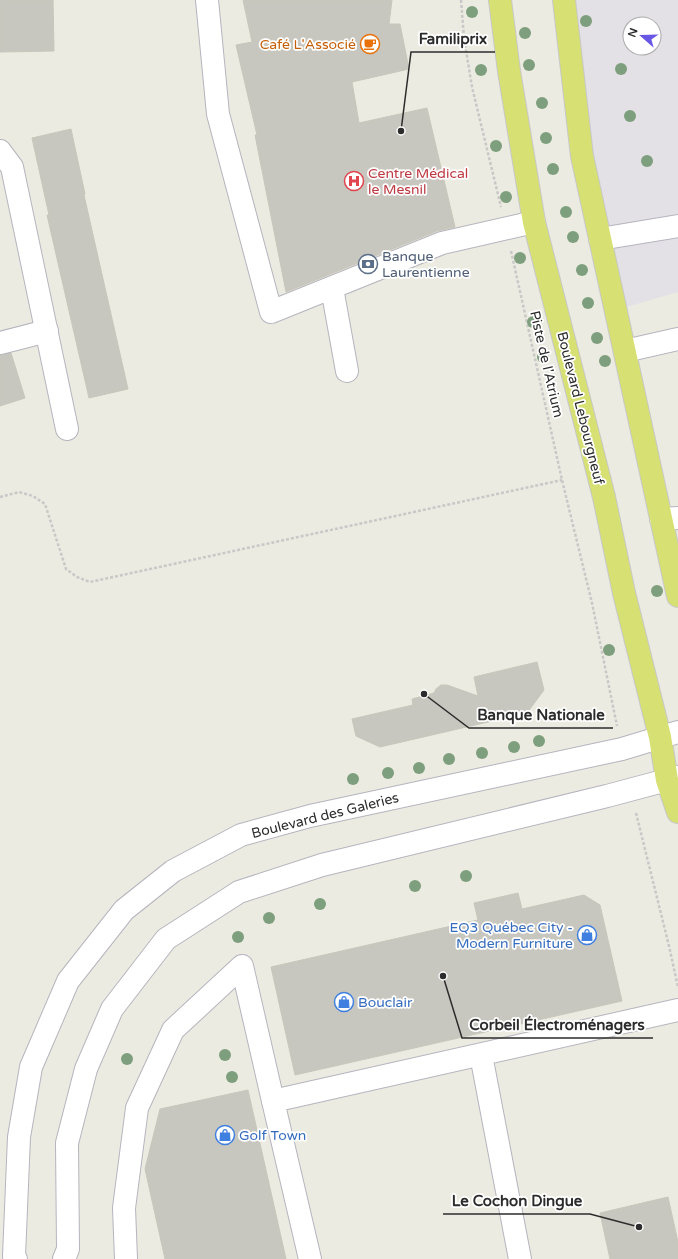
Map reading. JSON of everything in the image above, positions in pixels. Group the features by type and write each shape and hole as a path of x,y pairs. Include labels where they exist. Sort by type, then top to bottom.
{"main road":[{"name":"Boulevard Lebourgneuf","path":"500,0 508,71 534,222 604,497 624,593 669,734 678,812"},
{"path":"564,0 582,156 625,351 670,518 678,596"}],"street":[{"path":"207,0 218,114 271,312 442,242 534,222"},
{"path":"0,151 12,167 68,429"},
{"path":"600,239 678,226"},
{"path":"332,288 347,371"},
{"path":"0,343 47,331"},
{"path":"625,351 678,339"},
{"name":"Boulevard des Galeries","path":"16,1259 14,1256 19,1137 31,1067 68,981 124,910 173,871 241,835 310,816 622,750 669,734"},
{"path":"64,1259 68,1249 68,1143 86,1069 112,1009 166,939 239,892 322,864 673,779"},
{"path":"126,1259 124,1208 137,1108 173,1030 242,966 310,1259"},
{"path":"272,1100 678,1010"},
{"path":"480,1055 520,1259"}],"path":[{"name":"Piste de l'Atrium","path":"461,0 464,38 472,87 506,228 562,480 592,603 618,732"},
{"path":"0,497 19,492 33,496 45,504 66,569 78,577 90,582 562,480"},
{"path":"638,821 670,946 678,989"}],"shaded area":[{"path":"564,0 678,0 678,292 616,310"}],"building":[{"path":"0,0 53,0 54,51 0,52"},
{"path":"243,0 392,0 389,24 400,24 409,69 352,82 359,123 427,108 455,227 437,231 286,292 255,135 257,135 236,45 252,42"},
{"path":"71,129 84,195 128,389 89,398 47,215 49,215 32,138"},
{"path":"11,353 25,398 0,406 0,355"},
{"path":"537,662 544,690 527,713 380,747 356,736 352,719 413,705 412,699 434,693 441,685 447,685 478,696 474,677"},
{"path":"518,893 522,909 584,895 600,905 622,1001 295,1075 271,967 478,920 474,903"},
{"path":"248,1090 286,1259 165,1259 145,1169 160,1109"},
{"path":"668,1197 678,1242 678,1259 610,1259 600,1213"}],"place":[{"name":"Café L'Associé","path":"370,44"},
{"name":"Familiprix","path":"401,131"},
{"name":"Centre Médical le Mesnil","path":"354,181"},
{"name":"Banque Laurentienne","path":"368,264"},
{"name":"Banque Nationale","path":"424,694"},
{"name":"EQ3 Québec City - Modern Furniture","path":"587,935"},
{"name":"Corbeil Électroménagers","path":"443,976"},
{"name":"Bouclair","path":"344,1002"},
{"name":"Golf Town","path":"225,1135"},
{"name":"Le Cochon Dingue","path":"639,1227"}]}
